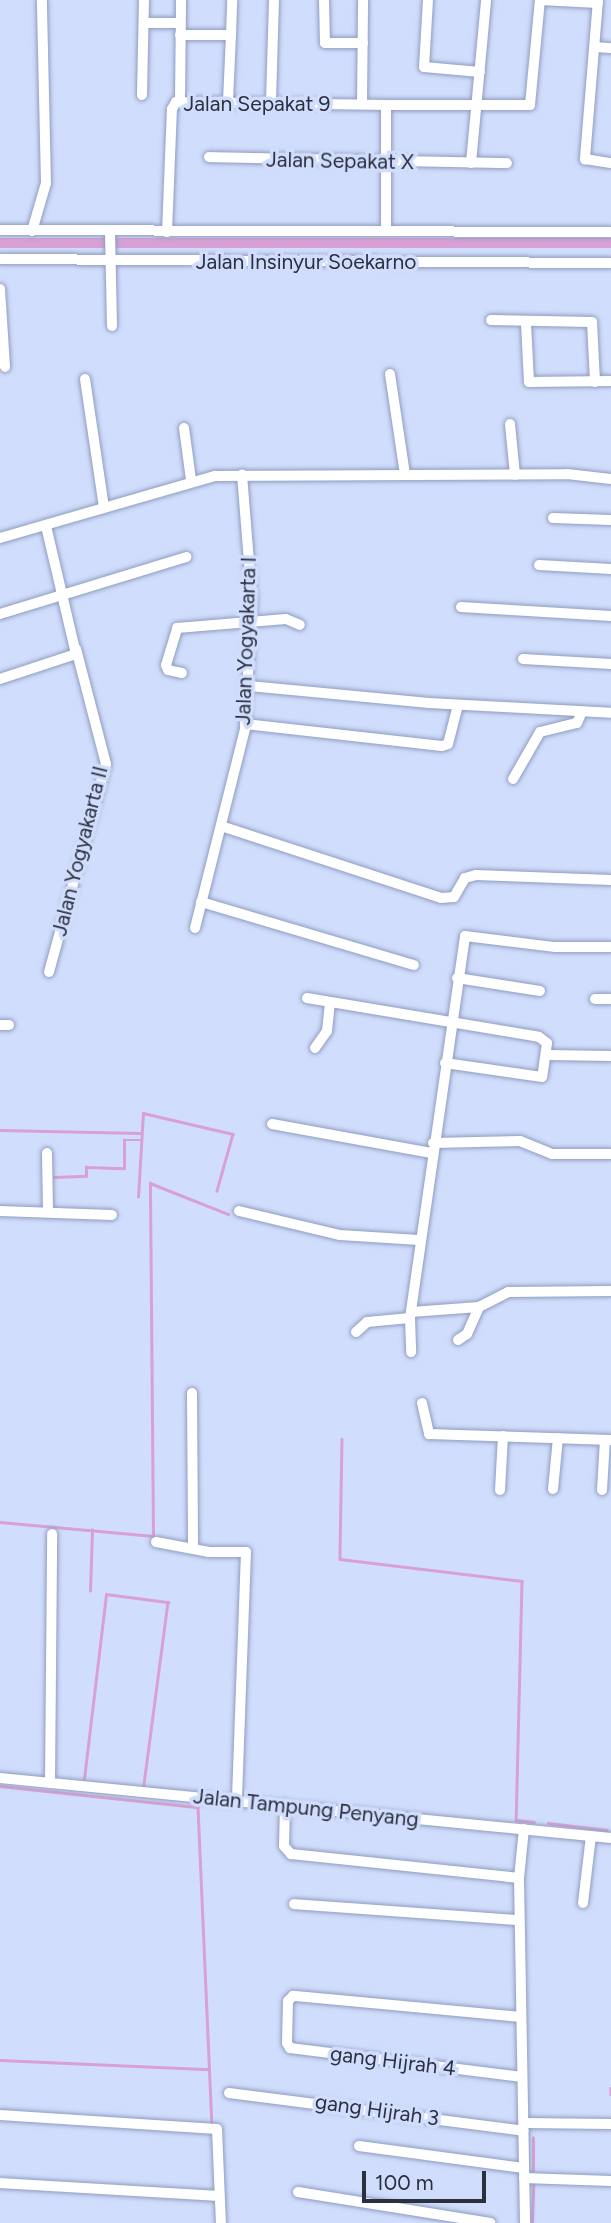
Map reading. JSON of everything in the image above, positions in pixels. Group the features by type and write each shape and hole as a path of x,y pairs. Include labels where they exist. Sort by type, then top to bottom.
{"street":[{"path":"32,231 46,183 42,0"},
{"path":"142,95 144,0"},
{"path":"180,102 181,0"},
{"path":"228,100 232,0"},
{"path":"271,101 274,0"},
{"path":"324,0 325,43 362,43"},
{"path":"362,103 363,0"},
{"path":"428,0 424,67 480,72"},
{"path":"471,163 486,0"},
{"path":"540,0 598,1 585,159 611,163"},
{"name":"Jalan Sepakat 9","path":"167,232 172,109 180,102 228,100 386,105 530,105 540,0"},
{"path":"144,23 180,23"},
{"path":"180,35 231,35"},
{"path":"595,47 611,48"},
{"path":"386,105 386,231"},
{"name":"Jalan Sepakat X","path":"209,157 507,163"},
{"name":"Jalan Insinyur Soekarno","path":"0,230 32,231 110,244 611,263"},
{"name":"Jalan Insinyur Soekarno","path":"0,259 110,244 167,232 611,232"},
{"path":"110,244 111,326"},
{"path":"0,289 5,368"},
{"path":"491,320 526,323 592,322 595,382"},
{"path":"526,323 526,380 611,381"},
{"path":"390,374 405,474"},
{"path":"85,379 104,508"},
{"path":"510,424 515,475"},
{"path":"184,428 191,480"},
{"path":"0,538 191,480 242,474 611,474"},
{"name":"Jalan Yogyakarta I","path":"195,928 245,724 249,686 251,621 242,474"},
{"path":"576,475 611,480"},
{"path":"553,518 611,520"},
{"name":"Jalan Yogyakarta II","path":"46,526 106,764 49,972"},
{"path":"0,614 186,557"},
{"path":"538,565 611,569"},
{"path":"461,607 611,616"},
{"path":"183,673 168,670 166,665 177,628 286,619 300,625"},
{"path":"0,679 74,656 76,649"},
{"path":"523,659 611,664"},
{"path":"249,686 458,705 611,713"},
{"path":"245,724 442,746 448,744 458,705"},
{"path":"513,779 540,732 572,725 582,712"},
{"path":"221,826 441,898 454,897 465,878 476,875 611,880"},
{"path":"201,902 414,965"},
{"path":"411,1352 410,1315 419,1241 464,938 469,934 555,947 611,947"},
{"path":"457,978 540,991"},
{"path":"307,998 542,1038 548,1055 542,1077 445,1063"},
{"path":"595,999 611,999"},
{"path":"315,1048 327,1031 330,1002"},
{"path":"548,1055 611,1056"},
{"path":"272,1124 432,1148 520,1141 552,1154 611,1154"},
{"path":"47,1153 48,1212"},
{"path":"0,1211 112,1215"},
{"path":"239,1211 340,1235 419,1241"},
{"path":"356,1332 367,1322 479,1307 508,1292 611,1291"},
{"path":"458,1340 467,1334 479,1307"},
{"path":"192,1393 193,1547"},
{"path":"422,1403 429,1434 608,1440 601,1490"},
{"path":"500,1490 503,1436"},
{"path":"553,1489 558,1438"},
{"path":"50,1783 52,1534"},
{"path":"156,1542 246,1552 237,1800"},
{"name":"Jalan Tampung Penyang","path":"0,1778 611,1838"},
{"path":"285,1805 284,1846 291,1854 519,1878"},
{"path":"524,1829 518,1920 525,2223"},
{"path":"583,1903 591,1836"},
{"path":"294,1905 518,1920"},
{"name":"gang Hijrah 4","path":"521,2017 293,1996 288,2001 287,2022 290,2048 522,2077"},
{"name":"gang Hijrah 3","path":"229,2093 524,2127 611,2124"},
{"path":"0,2115 217,2129 220,2223"},
{"path":"359,2146 524,2173 611,2181"},
{"path":"0,2183 219,2196"},
{"path":"298,2192 491,2223"},
{"path":"401,2209 401,2223"}],"shaded area":[{"path":"0,238 611,238 611,248 0,248"}],"waterway":[{"path":"138,1197 143,1113 233,1134 217,1191"},
{"path":"0,1130 140,1133"},
{"path":"54,1177 86,1176 86,1167 124,1168 124,1140 140,1140"},
{"path":"0,1522 153,1536 150,1183 228,1214"},
{"path":"342,1439 340,1559 522,1581 516,1820 534,1822"},
{"path":"90,1591 92,1530"},
{"path":"84,1779 106,1594 168,1602 144,1785"},
{"path":"0,1786 198,1807 212,2125"},
{"path":"548,1823 607,1830"},
{"path":"0,2060 209,2069"},
{"path":"611,2088 611,2094"},
{"path":"533,2138 533,2171"},
{"path":"532,2223 533,2185"}]}
